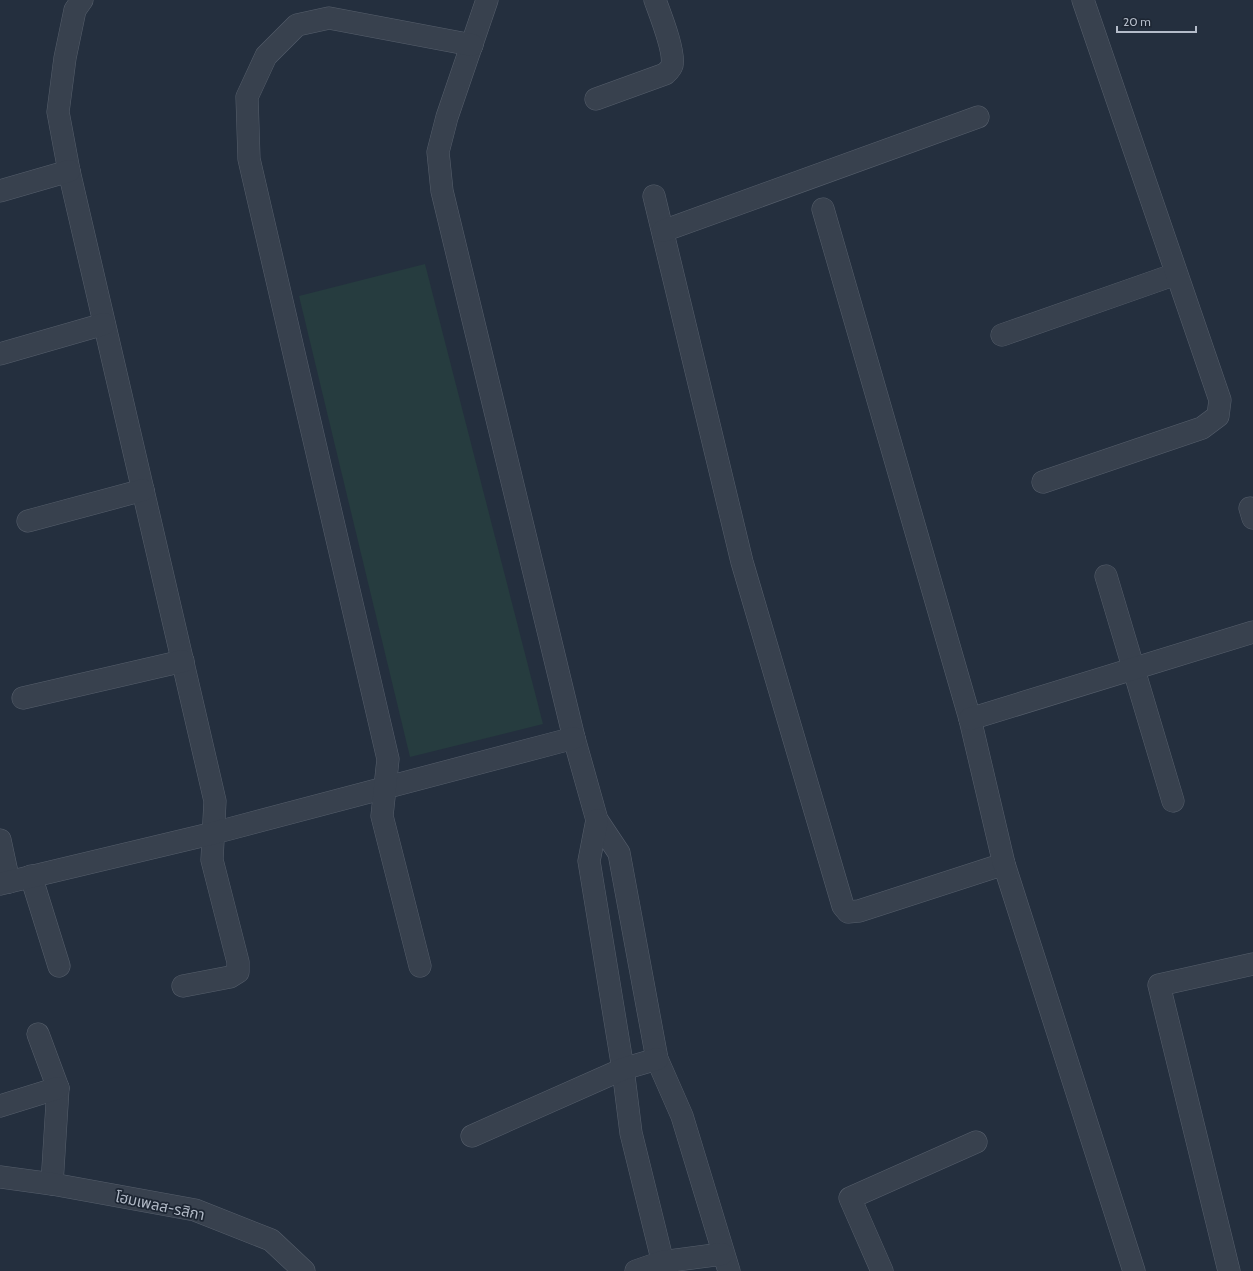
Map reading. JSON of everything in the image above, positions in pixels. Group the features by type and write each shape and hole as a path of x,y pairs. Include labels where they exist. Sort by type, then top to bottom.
{"street":[{"path":"486,0 447,118 438,152 442,191 574,738 597,820 619,853 657,1059 682,1116 726,1262 664,1266 636,1271"},
{"path":"596,99 669,71 672,64 668,37 655,0"},
{"path":"1043,482 1202,428 1218,416 1220,400 1082,0"},
{"path":"74,3 58,112 69,171 104,324 216,802 212,860 238,962 238,972 230,977 183,986"},
{"path":"420,966 382,816 388,759 249,159 247,97 266,56 297,25 329,18 472,45"},
{"path":"662,231 978,118"},
{"path":"0,192 69,171"},
{"path":"654,196 742,562 843,906 848,912 859,911 1004,864"},
{"path":"823,209 970,719 1004,864 1134,1271"},
{"path":"1002,335 1176,274"},
{"path":"0,354 104,324"},
{"path":"28,520 143,490"},
{"path":"1106,576 1173,801"},
{"path":"970,719 1253,632"},
{"path":"23,698 183,661"},
{"path":"0,840 4,883 214,833 574,738"},
{"path":"597,820 589,861 631,1133 664,1266"},
{"path":"31,876 59,966"},
{"path":"1230,1271 1159,985 1253,964"},
{"path":"38,1034 58,1088 52,1184"},
{"path":"472,1136 622,1069 657,1059"},
{"path":"0,1106 58,1088"},
{"path":"882,1271 850,1198 976,1142"},
{"name":"โฮมเพลส-รสิกา","path":"0,1177 52,1184 195,1210 271,1240 304,1271"}],"green space":[{"path":"425,264 543,724 410,757 299,296"}]}
